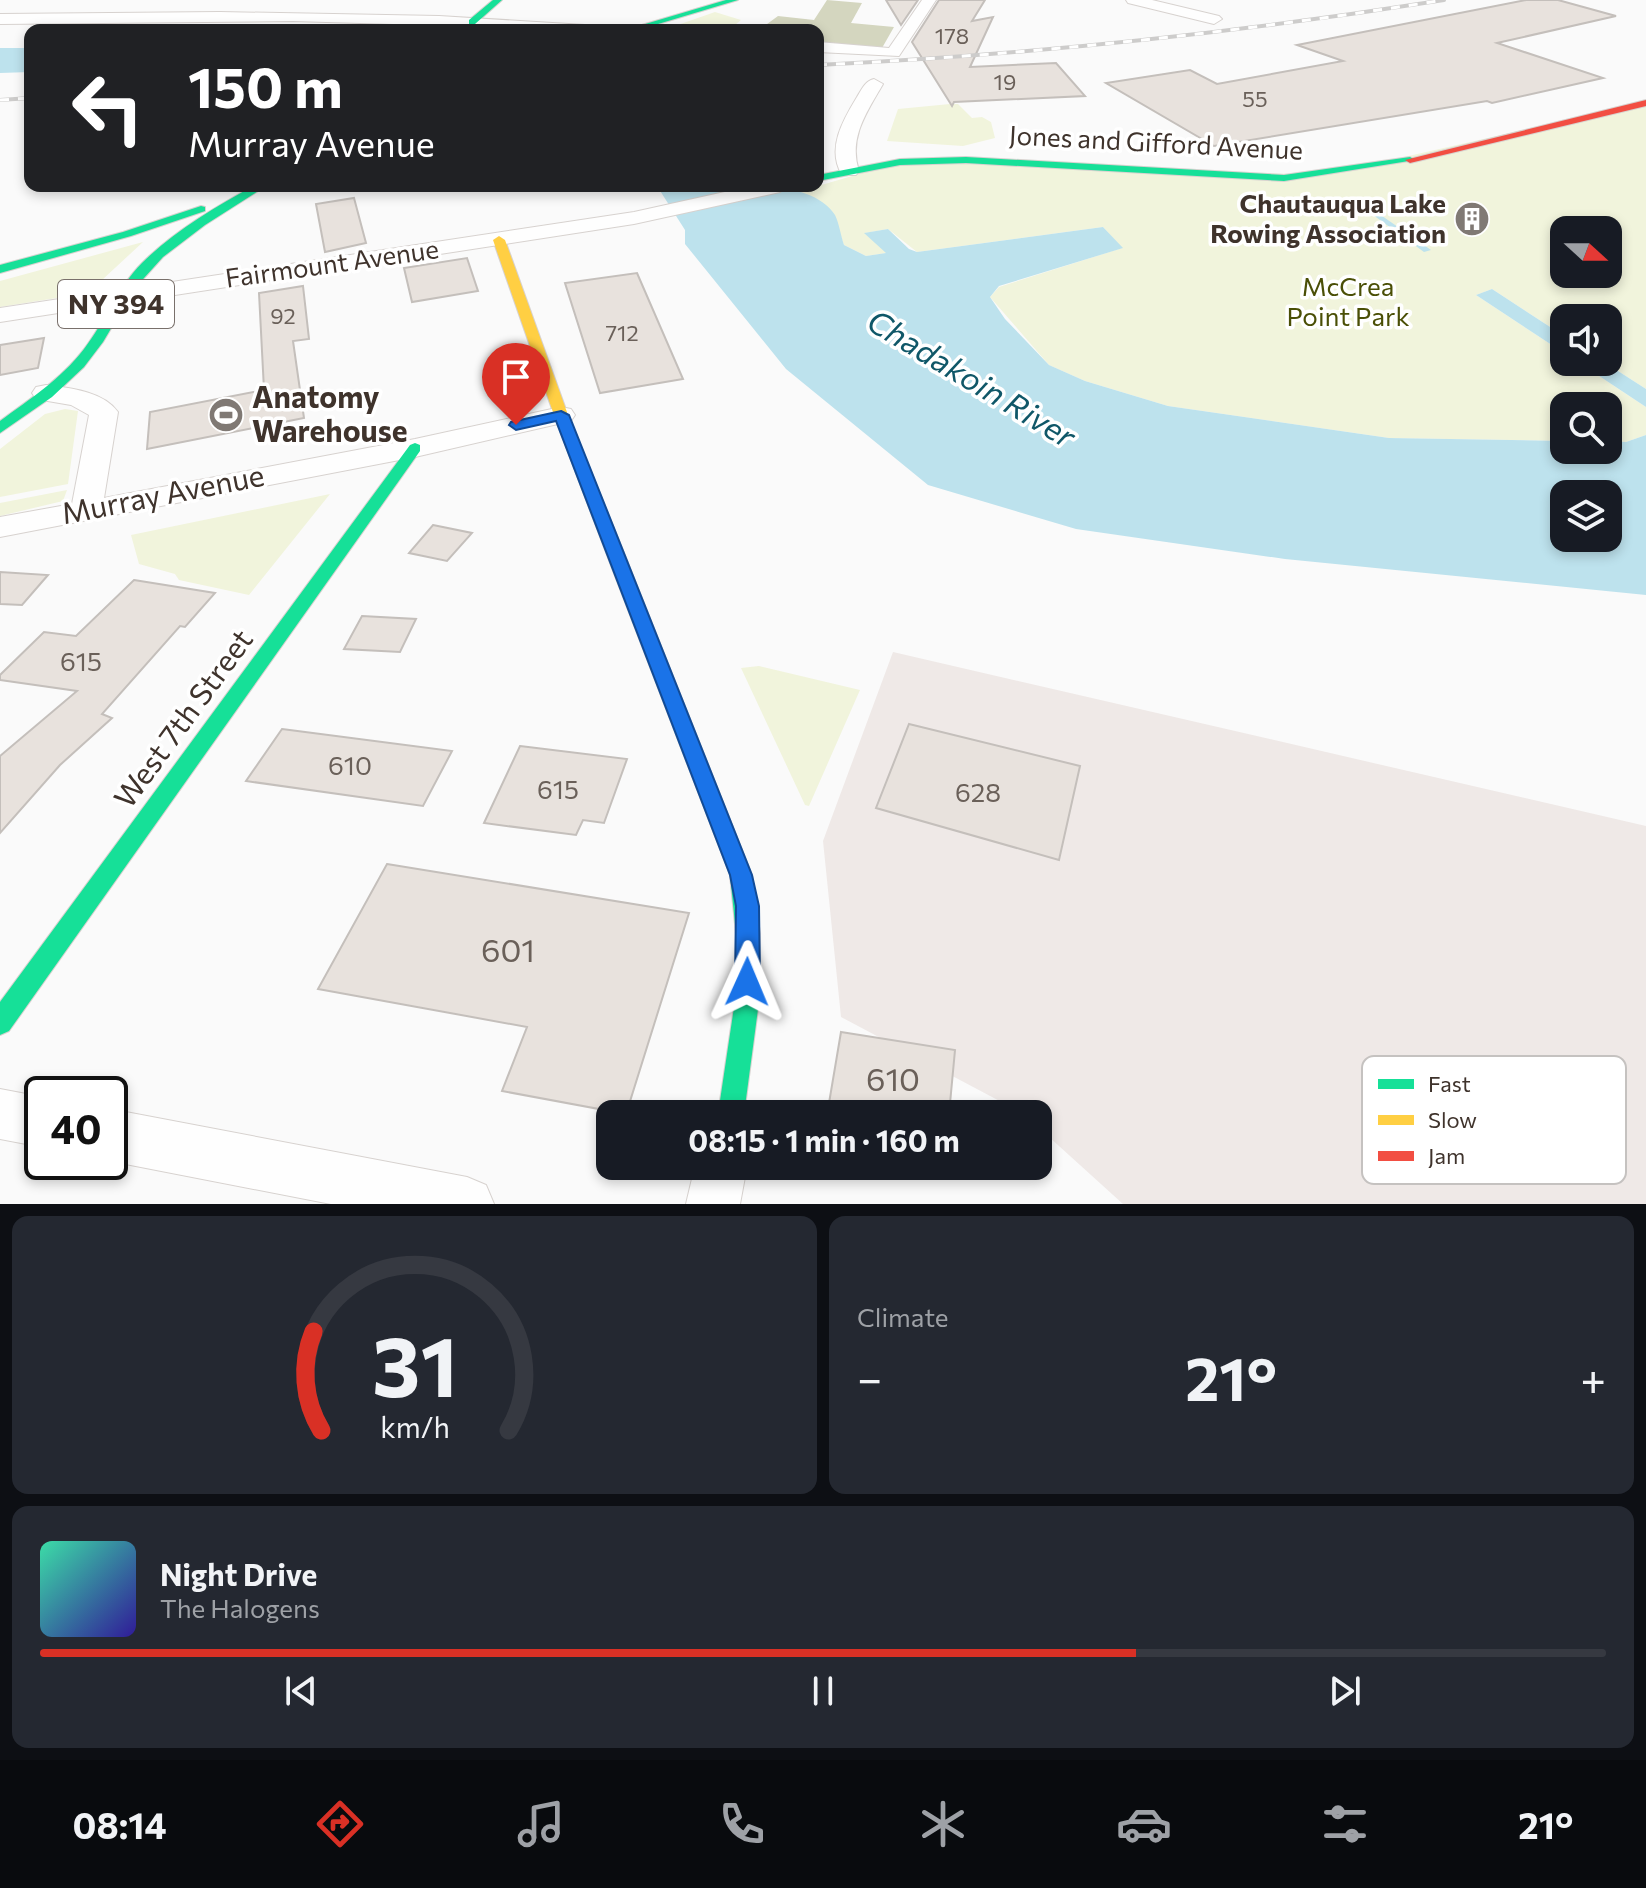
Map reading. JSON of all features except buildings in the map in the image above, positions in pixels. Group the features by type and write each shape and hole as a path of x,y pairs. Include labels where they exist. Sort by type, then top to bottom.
{"street":[{"path":"472,22 498,0"},
{"path":"650,24 734,0"},
{"path":"1133,0 1214,19"},
{"path":"909,1 928,1"},
{"path":"824,47 893,53 928,1"},
{"path":"0,19 173,17 500,24"},
{"path":"824,177 849,171 844,160 845,142 874,84"},
{"name":"Jones and Gifford Avenue","path":"849,171 900,162 966,160 1284,178 1325,175 1428,156 1646,103"},
{"name":"NY 394","path":"0,269 143,228 245,192"},
{"name":"NY 394","path":"0,428 66,378 90,351 120,296 146,266 188,231 249,192"},
{"name":"Fairmount Avenue","path":"0,315 499,240 663,212 753,192"},
{"path":"0,277 124,241 143,228"},
{"path":"499,240 561,415 741,875 747,906 748,960 745,1026 733,1100"},
{"path":"46,393 78,398 104,412 87,508"},
{"name":"Murray Avenue","path":"0,527 415,448 561,415"},
{"name":"West 7th Street","path":"0,1023 415,448"},
{"path":"0,1114 24,1119"},
{"path":"128,1138 467,1204"},
{"path":"713,1204 718,1180"}],"shaded area":[{"path":"893,652 1646,826 1646,1204 1123,1204 1052,1140 1052,1100 998,1100 841,1017 823,841"}],"green space":[{"path":"827,0 862,3 851,23 894,27 882,48 824,43 824,24 767,24 778,16 814,20"},
{"path":"715,12 741,20 736,24 680,24"},
{"name":"McCrea Point Park","path":"1646,102 1646,389 1622,374 1622,304 1550,304 1550,327 1492,289 1476,295 1550,344 1550,376 1599,376 1646,407 1646,435 1622,442 1622,392 1550,392 1550,441 1389,438 1168,406 1085,381 1049,365 990,297 999,287 1122,248 1103,227 917,252 888,229 865,233 887,253 866,256 844,245 831,213 801,192 824,192 824,184 900,162 1325,175"},
{"path":"958,104 972,118 982,117 991,122 995,138 963,146 887,141 898,109"},
{"path":"143,242 88,293 0,307 0,281"},
{"path":"65,409 78,411 68,484 0,497 0,449 45,414"},
{"path":"67,490 63,501 0,516 0,503"},
{"path":"330,494 249,595 179,580 175,574 139,564 131,535"},
{"path":"759,666 860,690 809,806 805,805 741,668"}],"water":[{"path":"0,48 24,48 24,72 0,73"},
{"name":"Chadakoin River","path":"661,192 802,192 821,201 835,215 844,245 866,256 886,253 864,233 888,229 909,249 917,252 1103,227 1123,248 999,286 990,297 1005,319 1049,365 1085,381 1168,406 1389,438 1550,441 1550,464 1622,464 1622,442 1646,435 1646,595 1285,559 1076,529 928,485 786,369 685,244 685,230"},
{"path":"1492,289 1550,327 1550,344 1476,295"},
{"path":"1622,374 1646,389 1646,407 1599,376 1622,376"}],"waterway":[{"path":"1360,203 1427,250"}],"railway":[{"path":"824,65 1132,41 1288,23 1444,0"},
{"path":"0,100 24,98"}],"traffic: fast":[{"path":"472,22 498,0"},
{"path":"650,24 734,0"},
{"path":"824,177 900,162 966,160 1284,178 1410,160"},
{"path":"0,428 47,394 79,364 146,266 200,223 251,192"},
{"path":"0,269 127,234 201,209"},
{"path":"0,1023 415,448"},
{"path":"619,563 741,875 748,934 748,994 733,1100"}],"traffic: slow":[{"path":"499,240 561,415 619,563"}],"traffic: jam":[{"path":"1410,160 1646,103"}],"place":[{"name":"Chautauqua Lake Rowing Association","path":"1472,219"},
{"name":"Anatomy Warehouse","path":"226,415"}],"route":[{"path":"516,425 561,415 741,875 747,906 747,982"}]}
